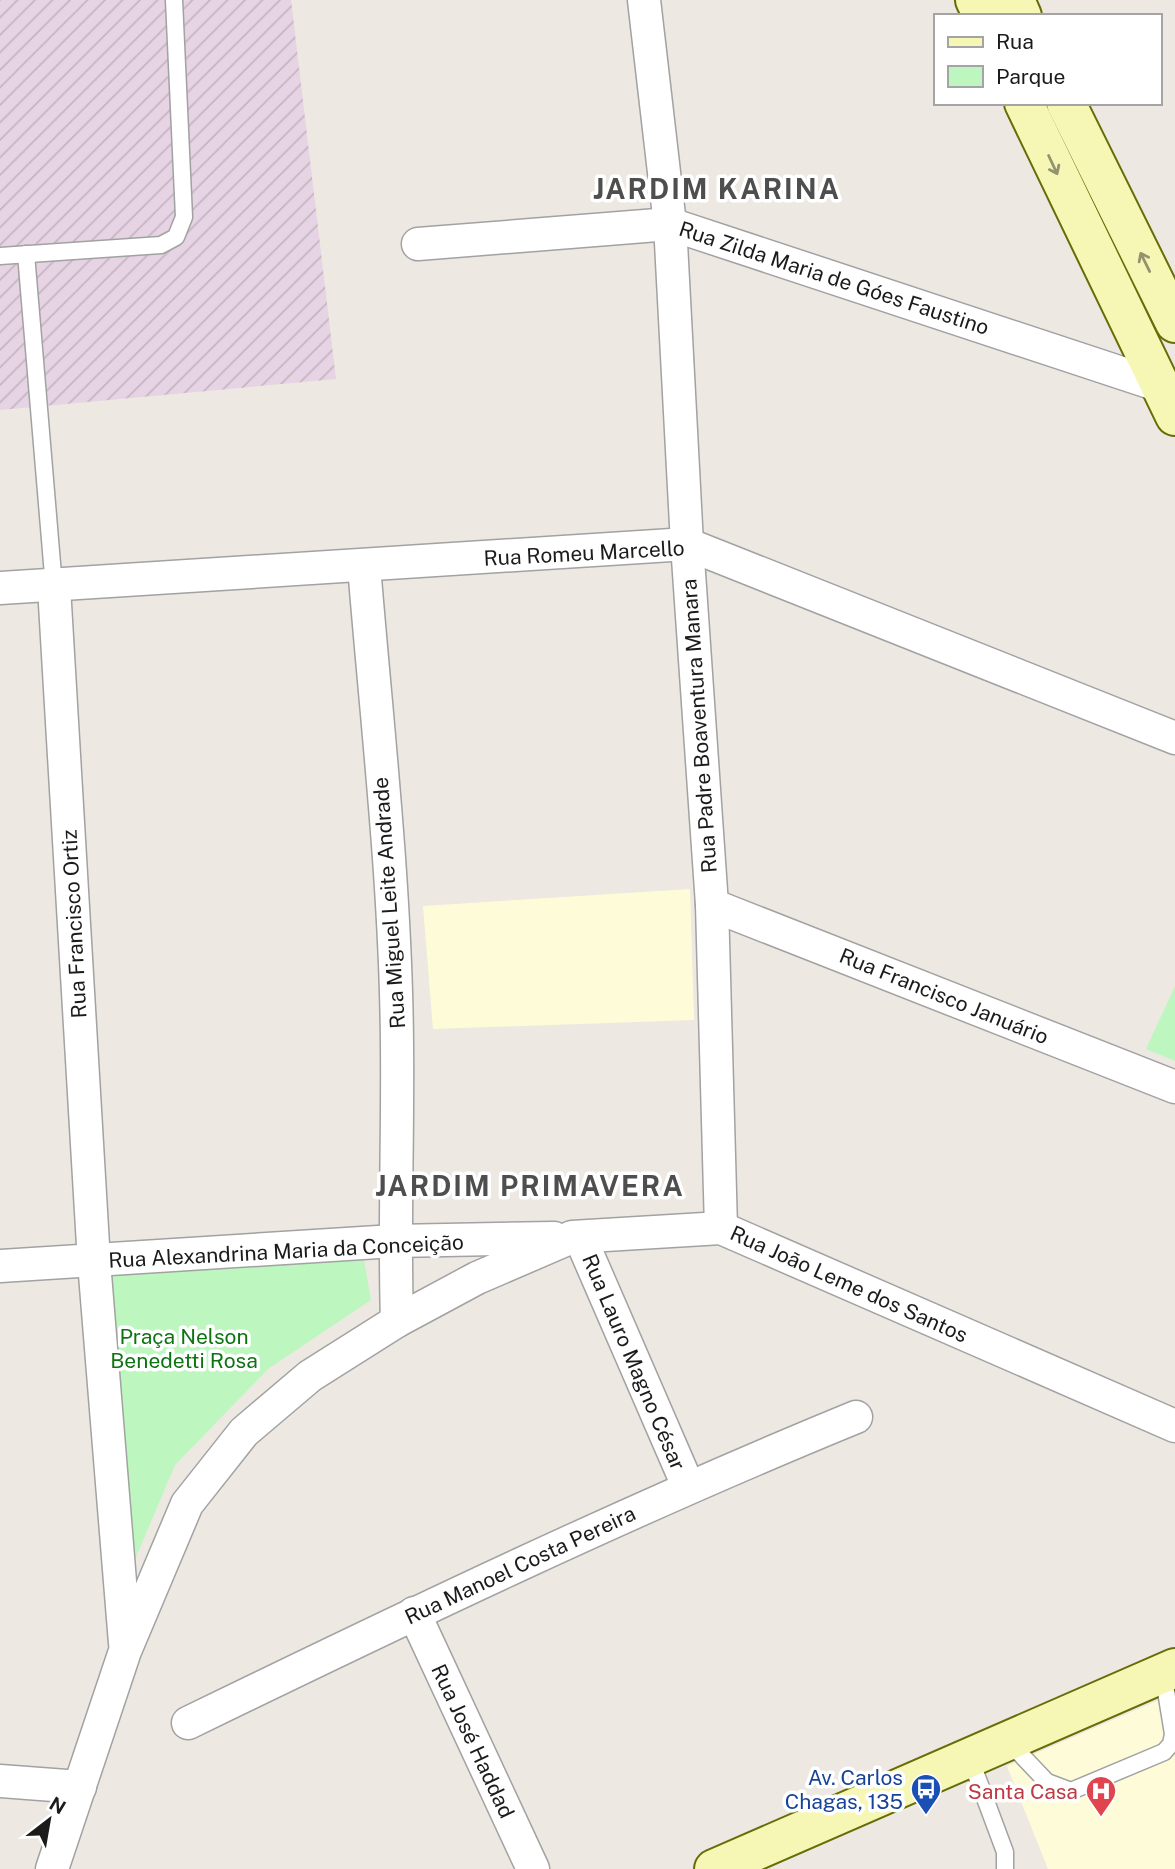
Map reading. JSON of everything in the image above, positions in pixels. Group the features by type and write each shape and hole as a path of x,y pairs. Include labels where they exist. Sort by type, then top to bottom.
{"main road":[{"path":"1025,105 1166,401"},
{"path":"1067,105 1175,323"},
{"path":"714,1869 1169,1670"}],"street":[{"name":"Rua Padre Boaventura Manara","path":"644,0 670,224 687,544 712,905 722,1228"},
{"name":"Rua Zilda Maria de Góes Faustino","path":"418,244 670,224 1166,401"},
{"name":"Rua Romeu Marcello","path":"0,588 54,587 687,544 1175,738"},
{"name":"Rua Miguel Leite Andrade","path":"364,566 391,897 397,1045 394,1241 397,1321"},
{"name":"Rua Francisco Ortiz","path":"54,587 94,1262"},
{"name":"Rua Francisco Januário","path":"712,905 1175,1087"},
{"name":"Rua João Leme dos Santos","path":"52,1869 125,1651 187,1504 244,1432 310,1376 397,1321 477,1278 576,1237 722,1228 1175,1426"},
{"name":"Rua Alexandrina Maria da Conceição","path":"0,1266 394,1241 576,1237"},
{"name":"Rua Lauro Magno César","path":"576,1237 688,1486"},
{"path":"94,1262 125,1651"},
{"name":"Rua Manoel Costa Pereira","path":"188,1723 414,1613 688,1486 856,1417"},
{"name":"Rua José Haddad","path":"414,1613 533,1869"},
{"path":"0,1781 80,1787"}],"lane":[{"path":"0,256 161,245 176,237 184,217 174,0"},
{"path":"26,254 54,587"},
{"path":"1008,1741 1047,1782 1071,1791 1164,1752 1171,1744 1173,1734 1169,1670"},
{"path":"970,1758 1005,1852 1005,1869"}],"shaded area":[{"path":"0,0 291,0 336,379 0,410"},
{"path":"690,889 694,1020 433,1029 423,906"},
{"name":"Santa Casa","path":"1175,1693 1175,1869 1048,1869 1007,1766"}],"green space":[{"path":"1175,986 1175,1061 1146,1049"},
{"name":"Praça Nelson Benedetti Rosa","path":"364,1260 371,1300 268,1369 175,1465 126,1581 102,1273"}],"place":[{"name":"Av. Carlos Chagas, 135","path":"926,1816"},
{"name":"Santa Casa","path":"1101,1818"}],"district":[{"name":"JARDIM KARINA","path":"717,188"},
{"name":"JARDIM PRIMAVERA","path":"530,1185"}]}
